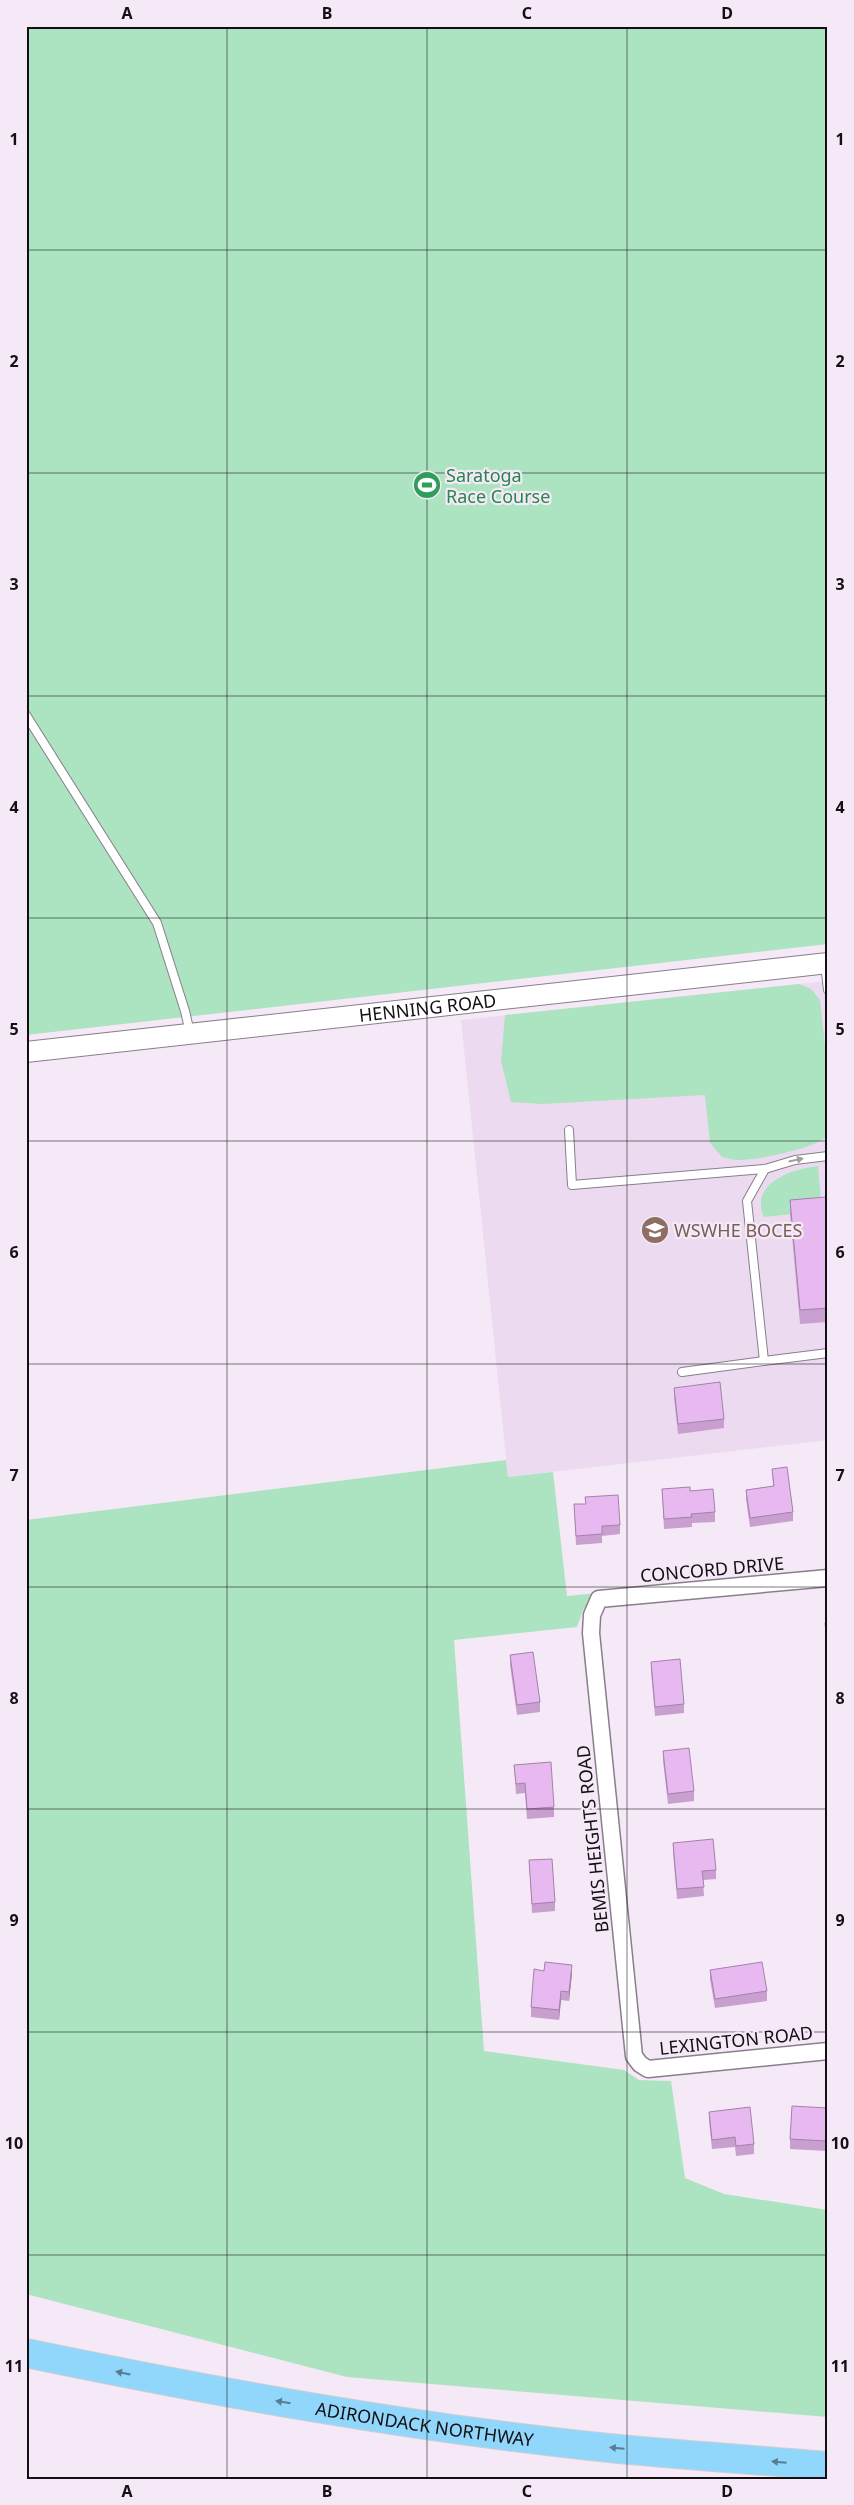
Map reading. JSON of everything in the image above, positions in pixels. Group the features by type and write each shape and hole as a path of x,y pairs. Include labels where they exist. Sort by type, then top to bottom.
{"highway":[{"name":"ADIRONDACK NORTHWAY","path":"26,2353 193,2388 421,2424 608,2448 828,2466"}],"street":[{"name":"HENNING ROAD","path":"26,1052 826,963"},
{"name":"CONCORD DRIVE","path":"599,1599 828,1578"},
{"name":"BEMIS HEIGHTS ROAD","path":"599,1599 592,1615 591,1633 634,2056 640,2064 648,2069"},
{"name":"LEXINGTON ROAD","path":"648,2069 828,2051"}],"lane":[{"path":"26,715 157,923 185,1011 190,1035"},
{"path":"826,963 828,990"},
{"path":"569,1130 572,1185 765,1169 795,1160 828,1156"},
{"path":"764,1361 748,1201 765,1169"},
{"path":"682,1372 828,1353"}],"shaded area":[{"name":"WSWHE BOCES","path":"828,981 828,1440 508,1477 461,1020"}],"green space":[{"name":"Saratoga Race Course","path":"26,26 828,26 828,944 26,1035"},
{"path":"799,984 811,989 820,1000 828,1073 828,1135 812,1145 786,1153 746,1160 722,1157 710,1143 705,1095 542,1104 511,1102 501,1061 505,1015"},
{"path":"818,1166 822,1211 764,1217 761,1205 762,1195 768,1187 786,1174"},
{"path":"506,1460 508,1477 553,1472 567,1596 597,1593 583,1610 577,1627 454,1640 484,2051 624,2070 639,2080 671,2081 685,2178 724,2194 828,2210 828,2417 347,2377 26,2294 26,1520"}],"building":[{"path":"826,1197 828,1210 828,1308 800,1310 790,1200"},
{"path":"720,1382 724,1419 678,1424 674,1388"},
{"path":"787,1467 793,1512 750,1518 746,1490 774,1486 772,1469"},
{"path":"690,1487 690,1491 713,1489 715,1512 691,1514 692,1517 664,1519 662,1489"},
{"path":"618,1495 620,1525 602,1526 602,1534 576,1536 574,1504 586,1504 585,1497"},
{"path":"828,1622 828,1650 825,1623"},
{"path":"533,1652 540,1702 517,1705 510,1655"},
{"path":"680,1659 684,1704 655,1707 651,1662"},
{"path":"689,1748 694,1791 668,1794 663,1751"},
{"path":"551,1762 554,1807 527,1809 525,1783 516,1784 514,1765"},
{"path":"713,1839 716,1870 702,1871 704,1887 677,1889 673,1843"},
{"path":"552,1859 555,1902 532,1904 529,1860"},
{"path":"545,1962 572,1965 569,1992 561,1991 559,2010 531,2007 534,1969 544,1971"},
{"path":"762,1962 767,1991 715,1999 710,1970"},
{"path":"792,2106 828,2108 827,2141 790,2139"},
{"path":"750,2107 754,2144 736,2146 735,2137 712,2140 709,2112"}],"place":[{"name":"Saratoga Race Course","path":"427,485"},
{"name":"WSWHE BOCES","path":"655,1230"}]}
